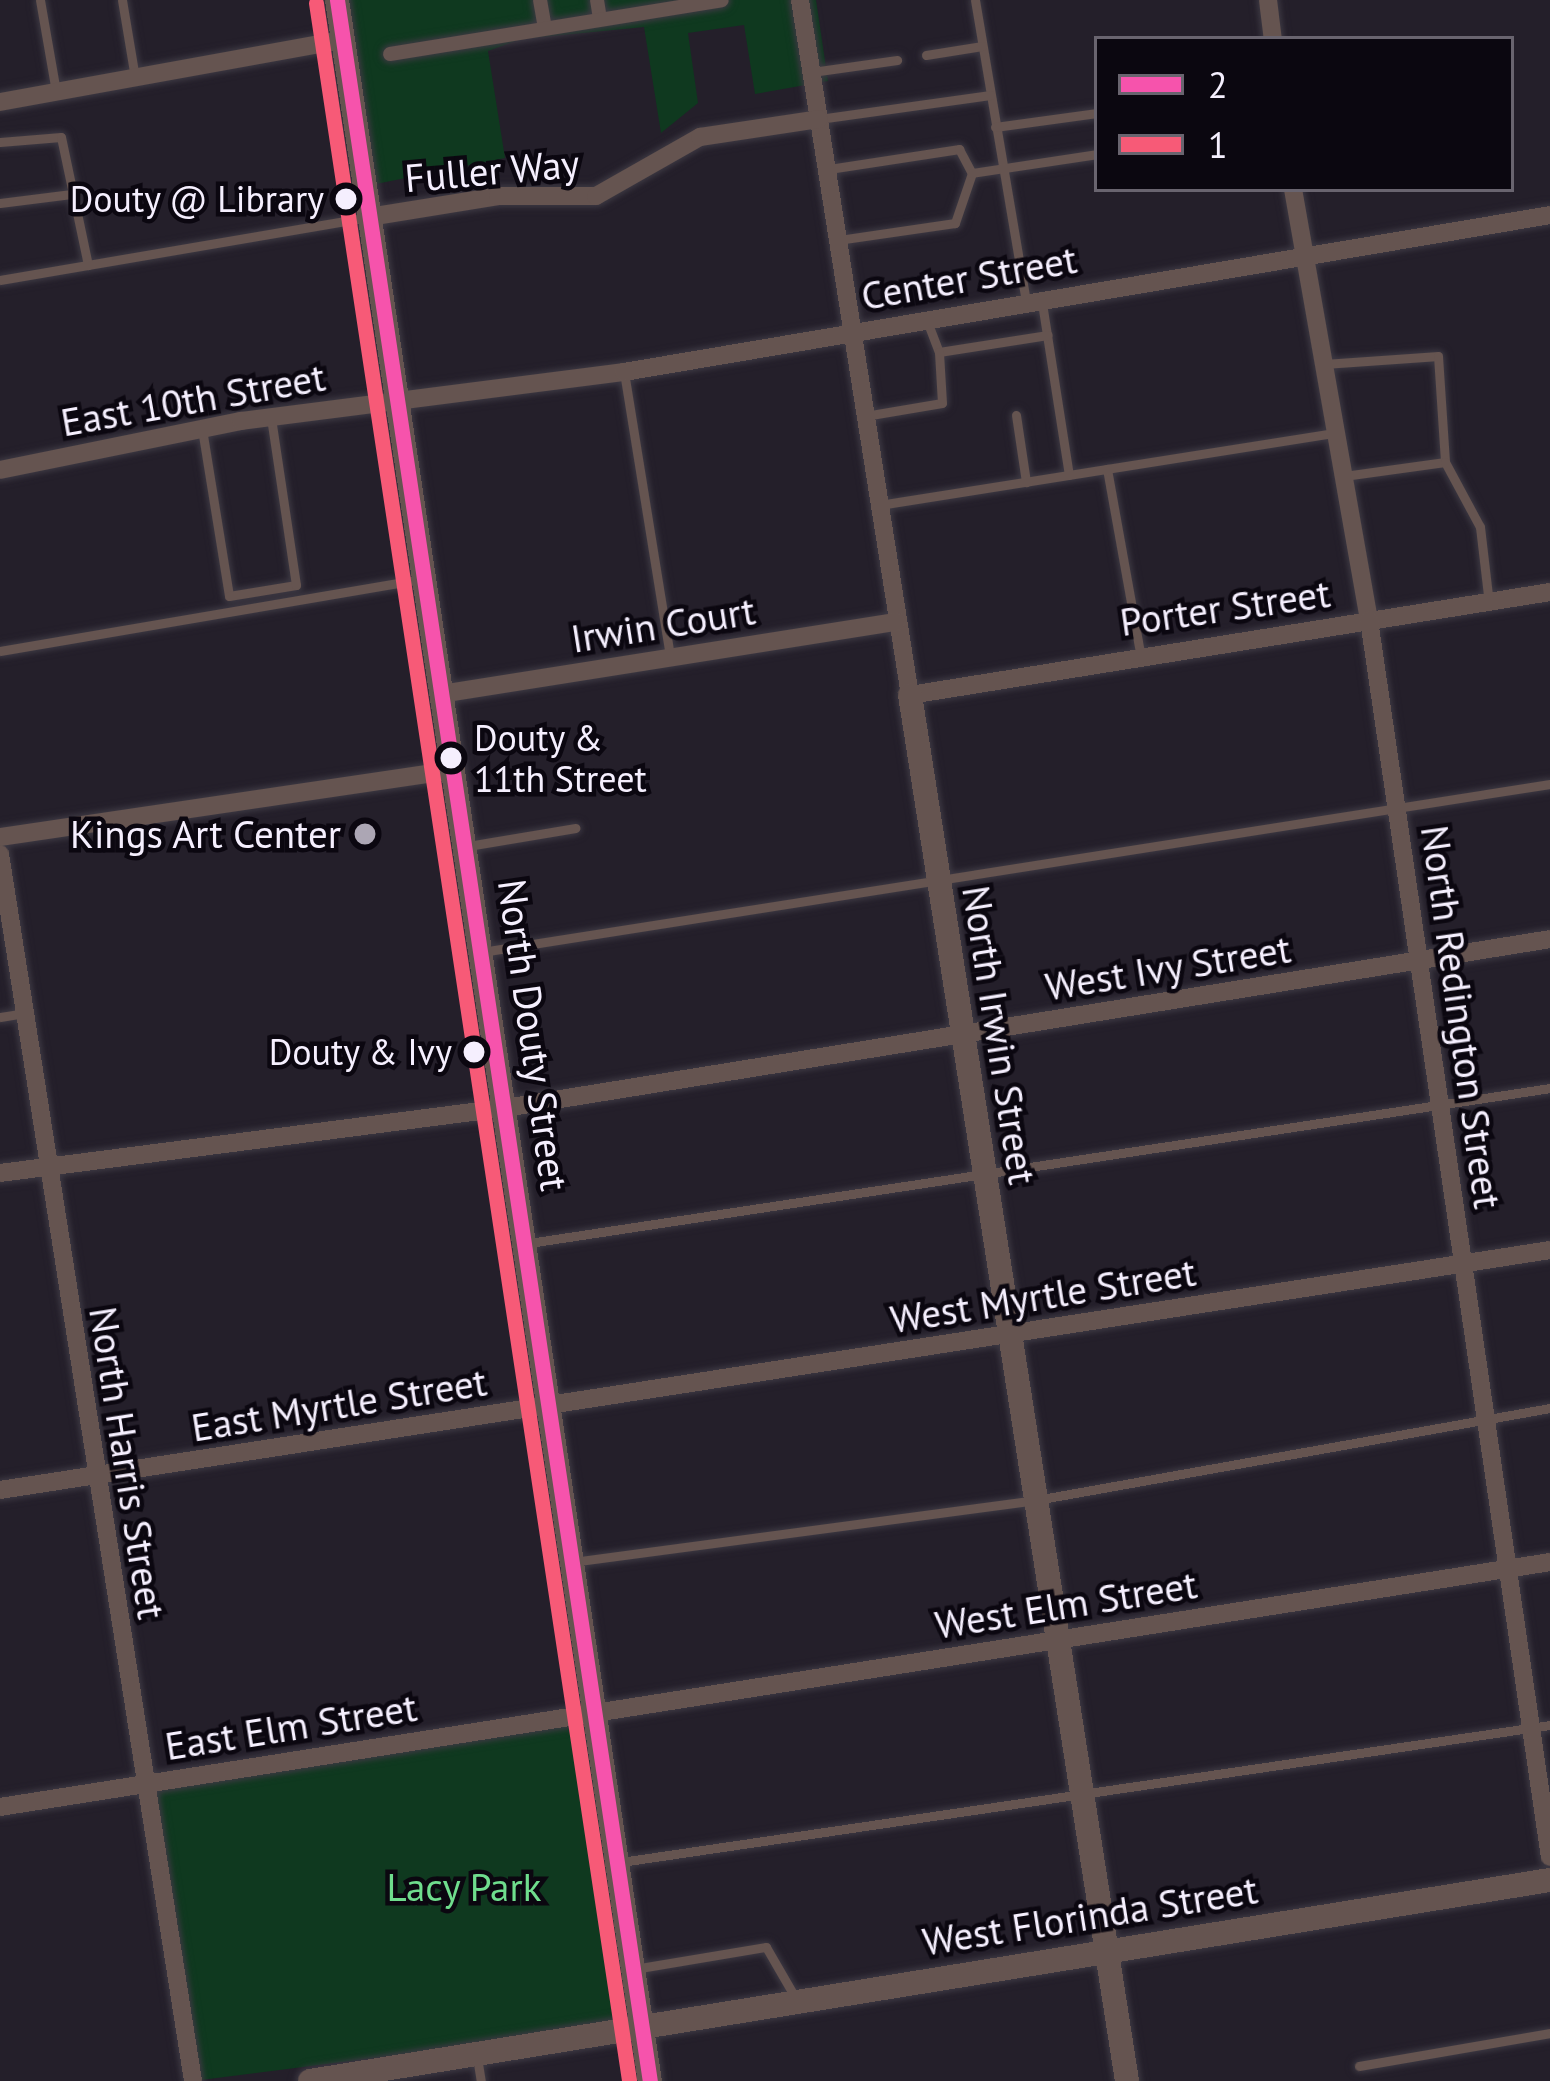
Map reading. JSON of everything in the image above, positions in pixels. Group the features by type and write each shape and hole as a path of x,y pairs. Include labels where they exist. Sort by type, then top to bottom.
{"street":[{"name":"North Douty Street","path":"338,0 441,694 512,1106 545,1407 650,2081"},
{"path":"540,0 545,28"},
{"path":"597,0 600,20"},
{"path":"389,54 722,0"},
{"name":"North Irwin Street","path":"800,0 1126,2081"},
{"path":"1268,0 1273,36"},
{"path":"0,102 342,40"},
{"name":"Fuller Way","path":"369,217 498,196 596,196 700,137 819,119"},
{"name":"North Redington Street","path":"1293,192 1369,620 1508,1569 1541,1728 1550,1857"},
{"name":"Center Street","path":"399,404 624,372 926,315 1550,215"},
{"name":"East 10th Street","path":"0,470 272,417 399,404"},
{"name":"Porter Street","path":"910,695 1140,652 1550,592"},
{"name":"Irwin Court","path":"441,694 896,622"},
{"path":"0,837 454,770"},
{"name":"North Harris Street","path":"0,854 193,2081"},
{"name":"West Ivy Street","path":"0,1173 512,1106 1550,939"},
{"name":"West Myrtle Street","path":"545,1407 1550,1250"},
{"name":"East Myrtle Street","path":"0,1490 545,1407"},
{"name":"West Elm Street","path":"592,1713 1550,1562"},
{"name":"East Elm Street","path":"0,1807 592,1713"},
{"name":"West Florinda Street","path":"310,2081 420,2072 476,2053 641,2024 1550,1880"}],"lane":[{"path":"40,0 56,92"},
{"path":"122,0 135,78"},
{"path":"975,0 1002,169 1034,299 1048,335 1070,476"},
{"path":"926,55 982,46"},
{"path":"812,73 896,60"},
{"path":"819,119 990,95"},
{"path":"995,127 1094,113"},
{"path":"0,142 61,137 88,266"},
{"path":"828,170 959,149 973,173 956,223 839,240"},
{"path":"973,173 1094,154"},
{"path":"0,203 71,194"},
{"path":"0,280 369,217"},
{"path":"865,416 942,403 940,352 926,315"},
{"path":"940,352 1048,335"},
{"path":"1325,364 1438,356 1445,462 1480,527 1489,604"},
{"path":"624,372 670,657"},
{"path":"1016,415 1026,482"},
{"path":"202,429 229,596 296,585 272,417"},
{"path":"878,505 1336,433"},
{"path":"1344,476 1445,462"},
{"path":"1107,469 1140,652"},
{"path":"0,651 425,578"},
{"path":"488,951 1550,784"},
{"path":"469,846 575,827"},
{"path":"0,1017 25,1013"},
{"path":"527,1243 1550,1088"},
{"path":"569,1562 1036,1500 1550,1408"},
{"path":"616,1863 1541,1728"},
{"path":"634,1970 766,1948 796,2000"},
{"path":"1359,2066 1550,2033"},
{"path":"476,2053 481,2081"}],"green space":[{"path":"337,0 816,0 828,81 755,94 744,25 688,33 698,103 661,133 644,27 521,39 488,51 505,158 366,186"},
{"name":"Lacy Park","path":"592,1713 641,2024 193,2081 144,1784"}],"transit line":[{"name":"2","path":"337,0 650,2081"},
{"name":"1","path":"316,3 629,2081"}],"place":[{"name":"Douty @ Library","path":"346,199"},
{"name":"Douty & 11th Street","path":"451,758"},
{"name":"Kings Art Center","path":"365,834"},
{"name":"Douty & Ivy","path":"474,1052"}]}
